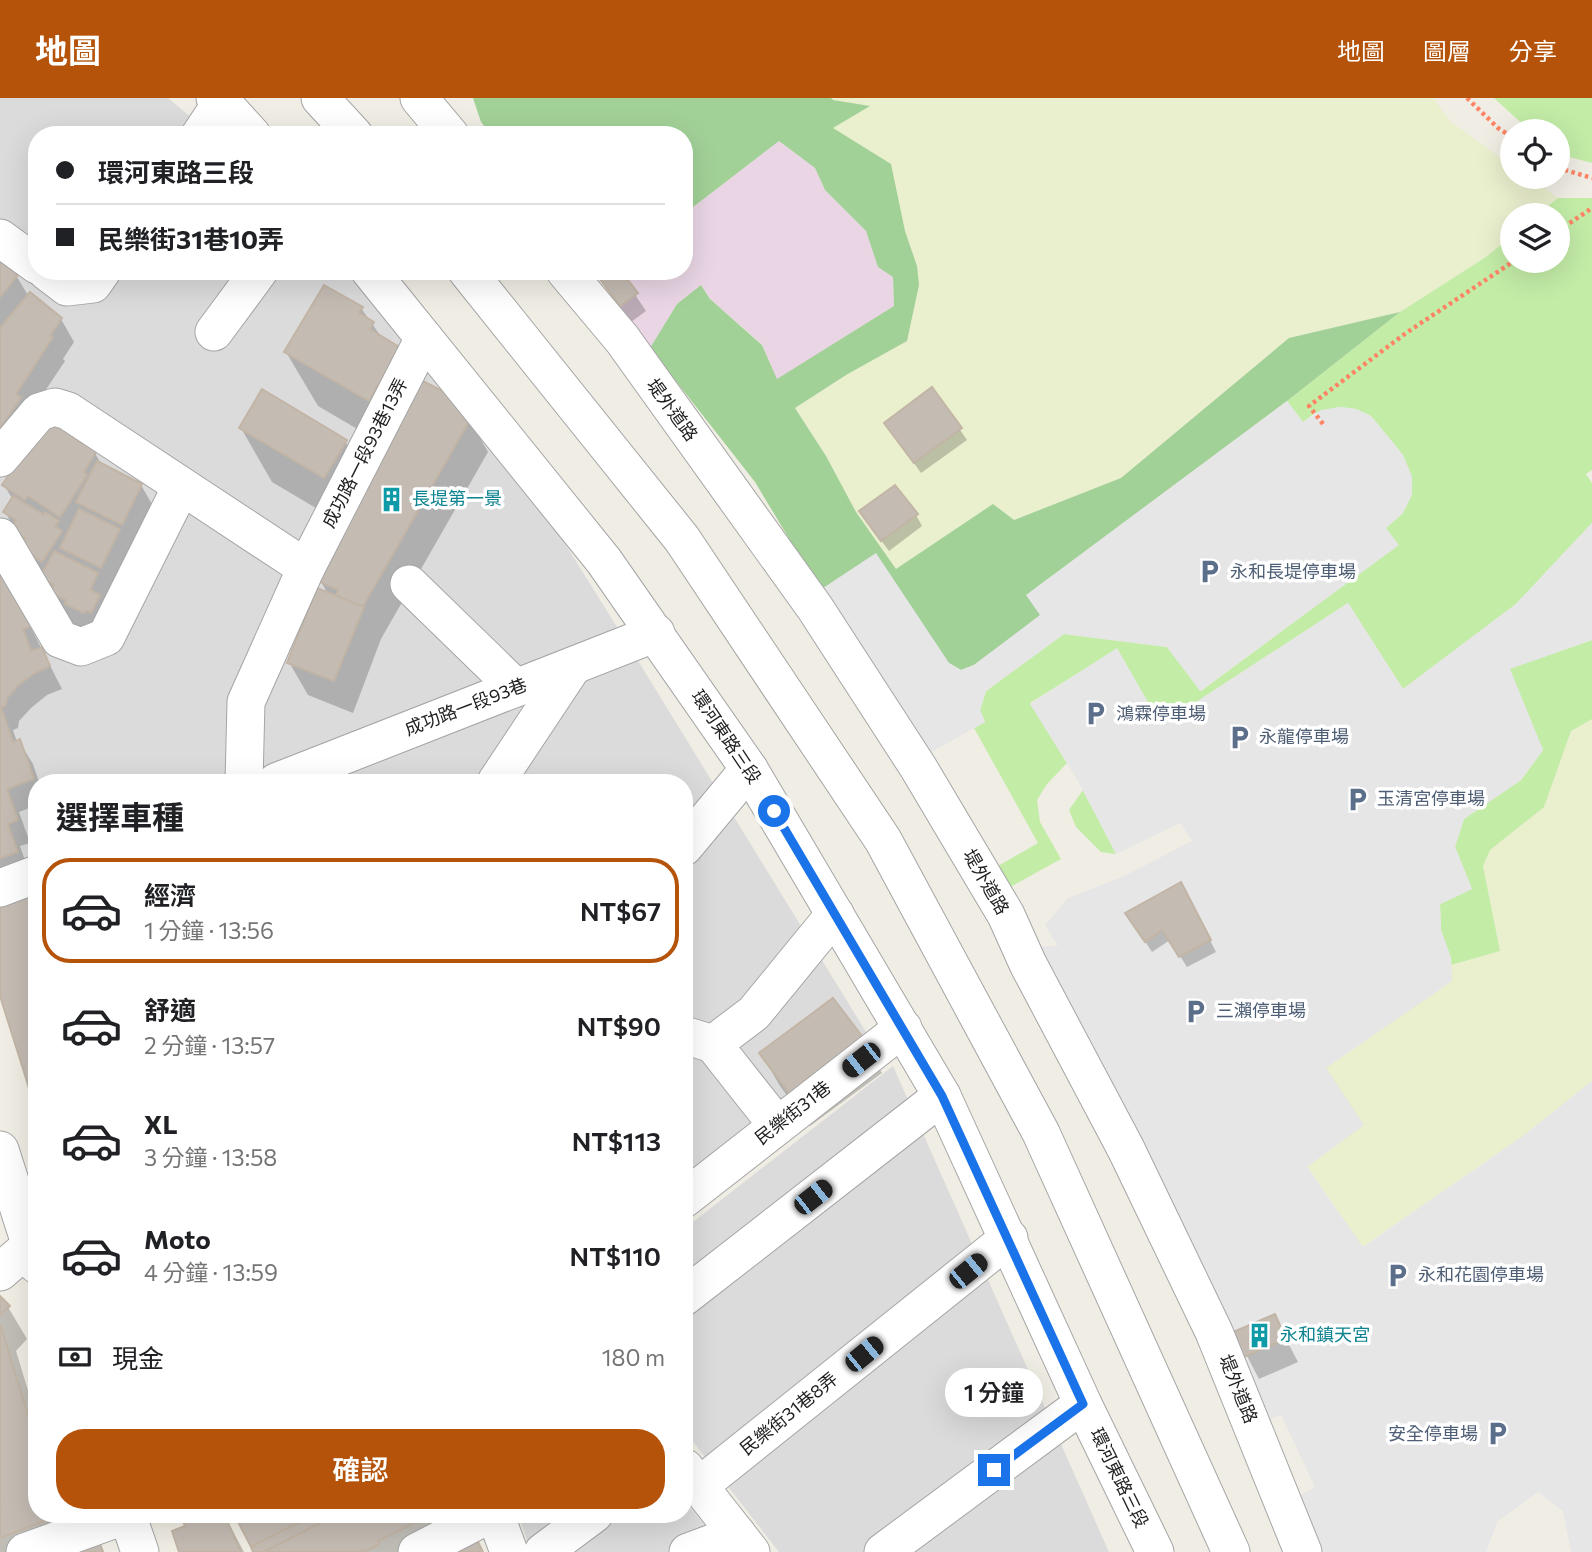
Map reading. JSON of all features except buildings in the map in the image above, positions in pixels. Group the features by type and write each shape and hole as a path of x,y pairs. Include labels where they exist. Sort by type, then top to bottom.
{"street":[{"path":"320,98 346,126"},
{"path":"419,98 442,126"},
{"path":"205,126 219,100 244,126"},
{"path":"0,239 28,259"},
{"path":"58,280 67,287 93,284 96,280"},
{"path":"214,332 252,280"},
{"name":"環河東路三段","path":"377,280 604,561 749,769 942,1096 1083,1404 1155,1552"},
{"path":"474,280 682,539 883,840 1041,1133 1219,1546 1250,1538 1258,1552"},
{"name":"堤外道路","path":"573,280 622,339 815,608 918,767 1006,915 1028,964 1126,1149 1214,1332 1303,1552"},
{"name":"成功路一段93巷13弄","path":"244,774 246,702 306,568 424,338"},
{"path":"0,458 39,412 55,407 68,411 306,568"},
{"path":"0,537 60,639 81,647 106,637 181,487"},
{"path":"409,584 516,688"},
{"name":"成功路一段93巷","path":"296,774 656,633"},
{"path":"501,774 573,666"},
{"path":"693,836 749,769"},
{"path":"0,888 28,877"},
{"path":"777,1125 699,1039 754,1013 835,914"},
{"name":"民樂街31巷","path":"693,1192 903,1028"},
{"path":"693,1290 942,1096"},
{"path":"0,1150 28,1230"},
{"name":"民樂街31巷8弄","path":"693,1475 1009,1238"},
{"path":"0,1272 28,1254"},
{"path":"883,1552 1083,1404"},
{"path":"688,1552 744,1543 693,1477"},
{"path":"25,1552 104,1523"},
{"path":"131,1523 140,1552"},
{"path":"417,1552 473,1523"},
{"path":"498,1523 509,1552"},
{"path":"543,1552 582,1523"}],"path":[{"path":"1467,98 1500,129"},
{"path":"1570,172 1592,178"},
{"path":"1570,223 1592,208"},
{"path":"1323,424 1309,406 1406,333 1500,270"}],"shaded area":[{"path":"0,98 168,98 201,126 28,126 28,280 367,280 462,379 879,1053 693,1183 693,774 28,774 28,1090 0,987"},
{"path":"779,141 815,168 825,190 866,231 878,267 893,277 894,306 777,380 762,344 710,299 701,285 677,304 650,348 601,280 693,280 693,207"},
{"name":"永和長堤停車場","path":"1287,401 1303,422 1321,410 1340,407 1356,409 1371,416 1403,455 1412,477 1412,495 1403,513 1386,528 1399,545 1200,691 1167,647 1064,634 986,691 980,710 985,722 926,755 820,590 876,553 949,663 961,670 974,665 1040,615 1026,595"},
{"path":"1592,523 1592,640 1510,669 1543,750 1521,780 1464,819 1455,847 1472,889 1440,904 1441,930 1451,958 1452,981 1326,1068 1364,1125 1307,1167 1363,1247 1523,1136 1592,1081 1592,1552 1571,1552 1563,1511 1538,1492 1498,1521 1486,1552 1318,1552 1297,1497 1315,1487 1281,1415 1271,1419 1233,1332 1035,947 1058,946 1045,925 1068,898 1122,877 1192,841 1180,823 1116,854 1078,781 1030,704 1117,648 1161,725 1348,603 1403,689 1516,604"},
{"path":"893,1066 1109,1552 779,1552 693,1442 693,1222"},
{"path":"693,1511 726,1552 531,1552 521,1523 693,1523"}],"green space":[{"path":"473,98 831,98 870,106 833,128 891,164 905,231 917,266 919,285 907,341 846,375 795,408 826,456 856,512 896,569 993,504 1014,520 1121,478 1289,338 1400,312 1287,401 1027,595 1041,615 974,665 961,670 820,590 755,482 650,348 677,304 701,285 710,299 762,345 777,379 894,306 893,277 878,267 866,231 825,190 815,168 779,141 693,207 693,126 484,126"},
{"path":"831,98 1433,98 1451,122 1500,157 1500,189 1545,189 1558,198 1552,203 1500,203 1500,246 1400,312 1289,338 1121,478 1014,520 940,541 896,569 856,512 826,456 795,408 846,375 907,341 917,266 905,231 833,128 869,106"},
{"path":"1494,98 1592,98 1592,163 1570,157 1570,119 1517,119"},
{"path":"1558,198 1592,198 1592,470 1586,474 1592,483 1592,523 1516,604 1403,689 1348,603 1161,725 1117,649 1030,703 1067,763 1047,784 1037,800 1040,822 1061,859 1003,891 991,870 1038,843 974,728 985,722 980,710 986,691 1064,634 1167,647 1201,691 1398,545 1386,528 1403,513 1412,477 1403,455 1371,416 1356,409 1340,407 1315,413 1303,422 1287,401 1400,312 1500,246 1500,273 1570,273 1570,203 1552,203"},
{"path":"1592,640 1592,719 1571,731 1544,807 1490,850 1483,866 1500,951 1451,965 1441,930 1440,904 1472,889 1455,847 1464,819 1521,780 1543,750 1509,669"},
{"path":"1592,719 1592,1081 1523,1136 1362,1247 1307,1166 1325,1068 1452,981 1451,965 1500,951 1483,866 1490,850 1544,807 1571,731"},
{"path":"1083,790 1116,854 1101,852 1076,827 1069,810"}],"place":[{"name":"長堤第一景","path":"392,499"},
{"name":"永和長堤停車場","path":"1210,572"},
{"name":"鴻霖停車場","path":"1096,714"},
{"name":"永龍停車場","path":"1239,737"},
{"name":"玉清宮停車場","path":"1357,799"},
{"name":"三瀨停車場","path":"1196,1011"},
{"name":"永和花園停車場","path":"1398,1275"},
{"name":"永和鎮天宮","path":"1260,1335"},
{"name":"安全停車場","path":"1498,1434"}],"route":[{"path":"774,811 942,1096 1083,1404 994,1470"}]}
